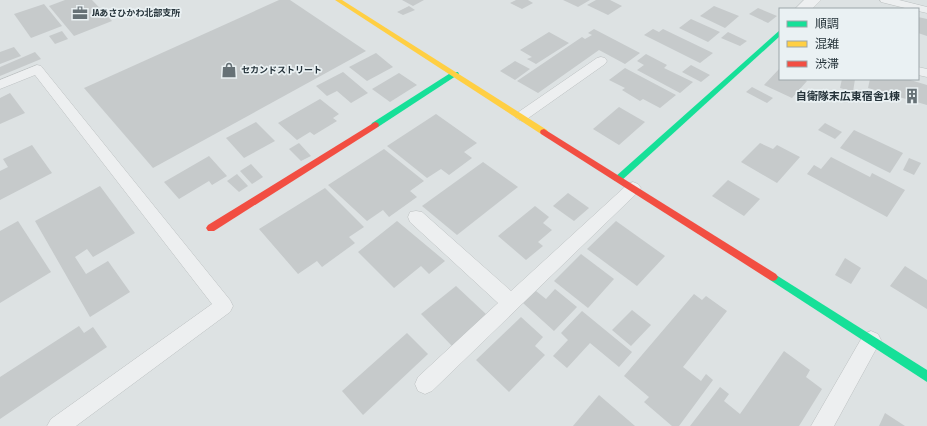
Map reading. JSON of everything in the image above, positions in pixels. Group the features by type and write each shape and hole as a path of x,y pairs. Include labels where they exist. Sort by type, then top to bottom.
{"street":[{"path":"338,0 522,116 927,376"},
{"path":"804,8 813,0"},
{"path":"618,179 779,33"},
{"path":"211,228 455,74"}],"lane":[{"path":"885,0 919,8"},
{"path":"522,116 601,62"},
{"path":"0,85 37,69 224,306 58,426"},
{"path":"425,384 633,188"},
{"path":"416,218 510,303"},
{"path":"822,426 871,340"}],"building":[{"name":"JAあさひかわ北部支所","path":"65,0 92,0 112,21 74,36 49,6"},
{"name":"セカンドストリート","path":"279,0 290,0 366,51 153,168 84,88"},
{"path":"402,0 424,0 413,6"},
{"path":"516,0 528,0 533,3 522,9 510,3"},
{"path":"563,0 590,0 578,7"},
{"path":"596,0 610,0 622,6 608,15 587,5"},
{"path":"44,4 62,26 31,38 14,14"},
{"path":"409,6 415,10 403,15 397,12"},
{"path":"714,6 739,16 725,28 700,16"},
{"path":"758,8 777,16 768,23 749,14"},
{"path":"919,17 927,19 927,36 919,33"},
{"path":"691,19 720,32 708,42 679,28"},
{"path":"594,29 640,53 625,64 599,50 538,93 517,81 582,37 585,39 592,35 588,33"},
{"path":"653,29 659,32 663,29 713,53 700,63 644,35"},
{"path":"62,31 68,39 55,44 49,36"},
{"path":"549,32 569,43 536,64 527,59 532,57 520,50"},
{"path":"728,32 747,41 740,46 721,38"},
{"path":"14,47 21,56 0,64 0,52"},
{"path":"35,52 41,59 0,76 0,67"},
{"path":"376,53 393,67 367,81 349,67"},
{"path":"646,54 667,65 664,68 693,82 680,93 637,70 644,65 637,61"},
{"path":"515,61 530,69 515,80 500,71"},
{"path":"691,65 710,75 701,82 682,72"},
{"path":"625,68 676,95 660,108 643,99 640,101 622,90 625,88 609,80"},
{"path":"779,69 779,80 807,81 792,98 764,85"},
{"path":"343,72 368,93 351,103 337,91 327,96 316,86"},
{"path":"399,73 417,85 390,102 372,89"},
{"path":"842,80 855,80 853,92 840,88"},
{"name":"自衛隊末広東宿舎1棟","path":"870,80 910,80 927,85 927,105 868,88"},
{"path":"752,87 773,98 767,103 746,92"},
{"path":"10,93 25,113 0,124 0,98"},
{"path":"320,99 339,114 333,118 337,121 314,135 310,132 297,140 278,123"},
{"path":"619,107 645,122 619,145 593,129"},
{"path":"436,114 477,143 464,152 472,158 449,175 441,169 427,178 387,146"},
{"path":"256,122 275,141 244,158 226,138"},
{"path":"825,123 842,132 835,139 818,130"},
{"path":"854,130 903,153 890,173 840,148"},
{"path":"299,143 311,156 301,161 289,149"},
{"path":"760,143 773,149 777,145 800,157 777,183 741,162"},
{"path":"32,145 52,173 0,200 0,171 8,167 3,159"},
{"path":"384,149 424,181 410,191 417,197 389,217 383,210 367,221 328,185"},
{"path":"209,156 227,176 212,185 209,181 179,199 164,182"},
{"path":"831,157 870,177 872,173 905,190 887,217 807,174 814,165 821,169"},
{"path":"909,158 921,163 914,175 903,170"},
{"path":"483,162 518,187 457,235 422,206"},
{"path":"251,164 263,177 252,184 240,171"},
{"path":"237,174 248,186 239,192 227,181"},
{"path":"728,180 760,199 744,216 712,196"},
{"path":"100,186 135,233 93,257 87,249 75,257 86,274 108,261 130,292 90,317 35,221"},
{"path":"325,188 364,227 349,237 355,243 322,267 317,261 298,274 259,229"},
{"path":"568,193 589,208 574,221 553,206"},
{"path":"535,206 549,217 543,223 552,230 538,242 543,246 526,260 498,236"},
{"path":"18,221 51,272 0,303 0,231"},
{"path":"397,221 445,261 429,274 421,266 394,288 358,252"},
{"path":"616,221 665,256 637,286 587,249"},
{"path":"581,254 614,279 588,308 554,281"},
{"path":"845,258 861,268 851,284 835,275"},
{"path":"905,266 927,280 927,309 890,286"},
{"path":"456,286 487,315 452,346 421,314"},
{"path":"555,289 577,307 554,331 523,303 536,291 546,299"},
{"path":"694,294 702,300 706,296 727,311 683,367 701,381 706,374 713,380 679,426 672,426 644,402 649,397 624,376"},
{"path":"632,310 651,325 631,346 612,330"},
{"path":"582,311 632,352 619,367 590,343 567,368 553,356 568,340 561,333"},
{"path":"521,317 543,337 535,346 545,355 509,392 476,360"},
{"path":"79,326 84,333 93,327 107,347 0,419 0,377"},
{"path":"407,333 428,354 363,415 342,391"},
{"path":"784,351 810,370 806,377 822,389 799,426 690,426 720,387 729,394 724,401 740,414"},
{"path":"599,395 635,426 573,426"},
{"path":"885,413 905,426 879,426"}],"traffic: fast":[{"path":"618,179 779,33"},
{"path":"375,125 455,74"},
{"path":"773,277 927,376"}],"traffic: slow":[{"path":"338,0 544,132"}],"traffic: jam":[{"path":"211,228 375,125"},
{"path":"544,132 773,277"}],"place":[{"name":"JAあさひかわ北部支所","path":"80,13"},
{"name":"セカンドストリート","path":"229,70"},
{"name":"自衛隊末広東宿舎1棟","path":"912,96"}]}
